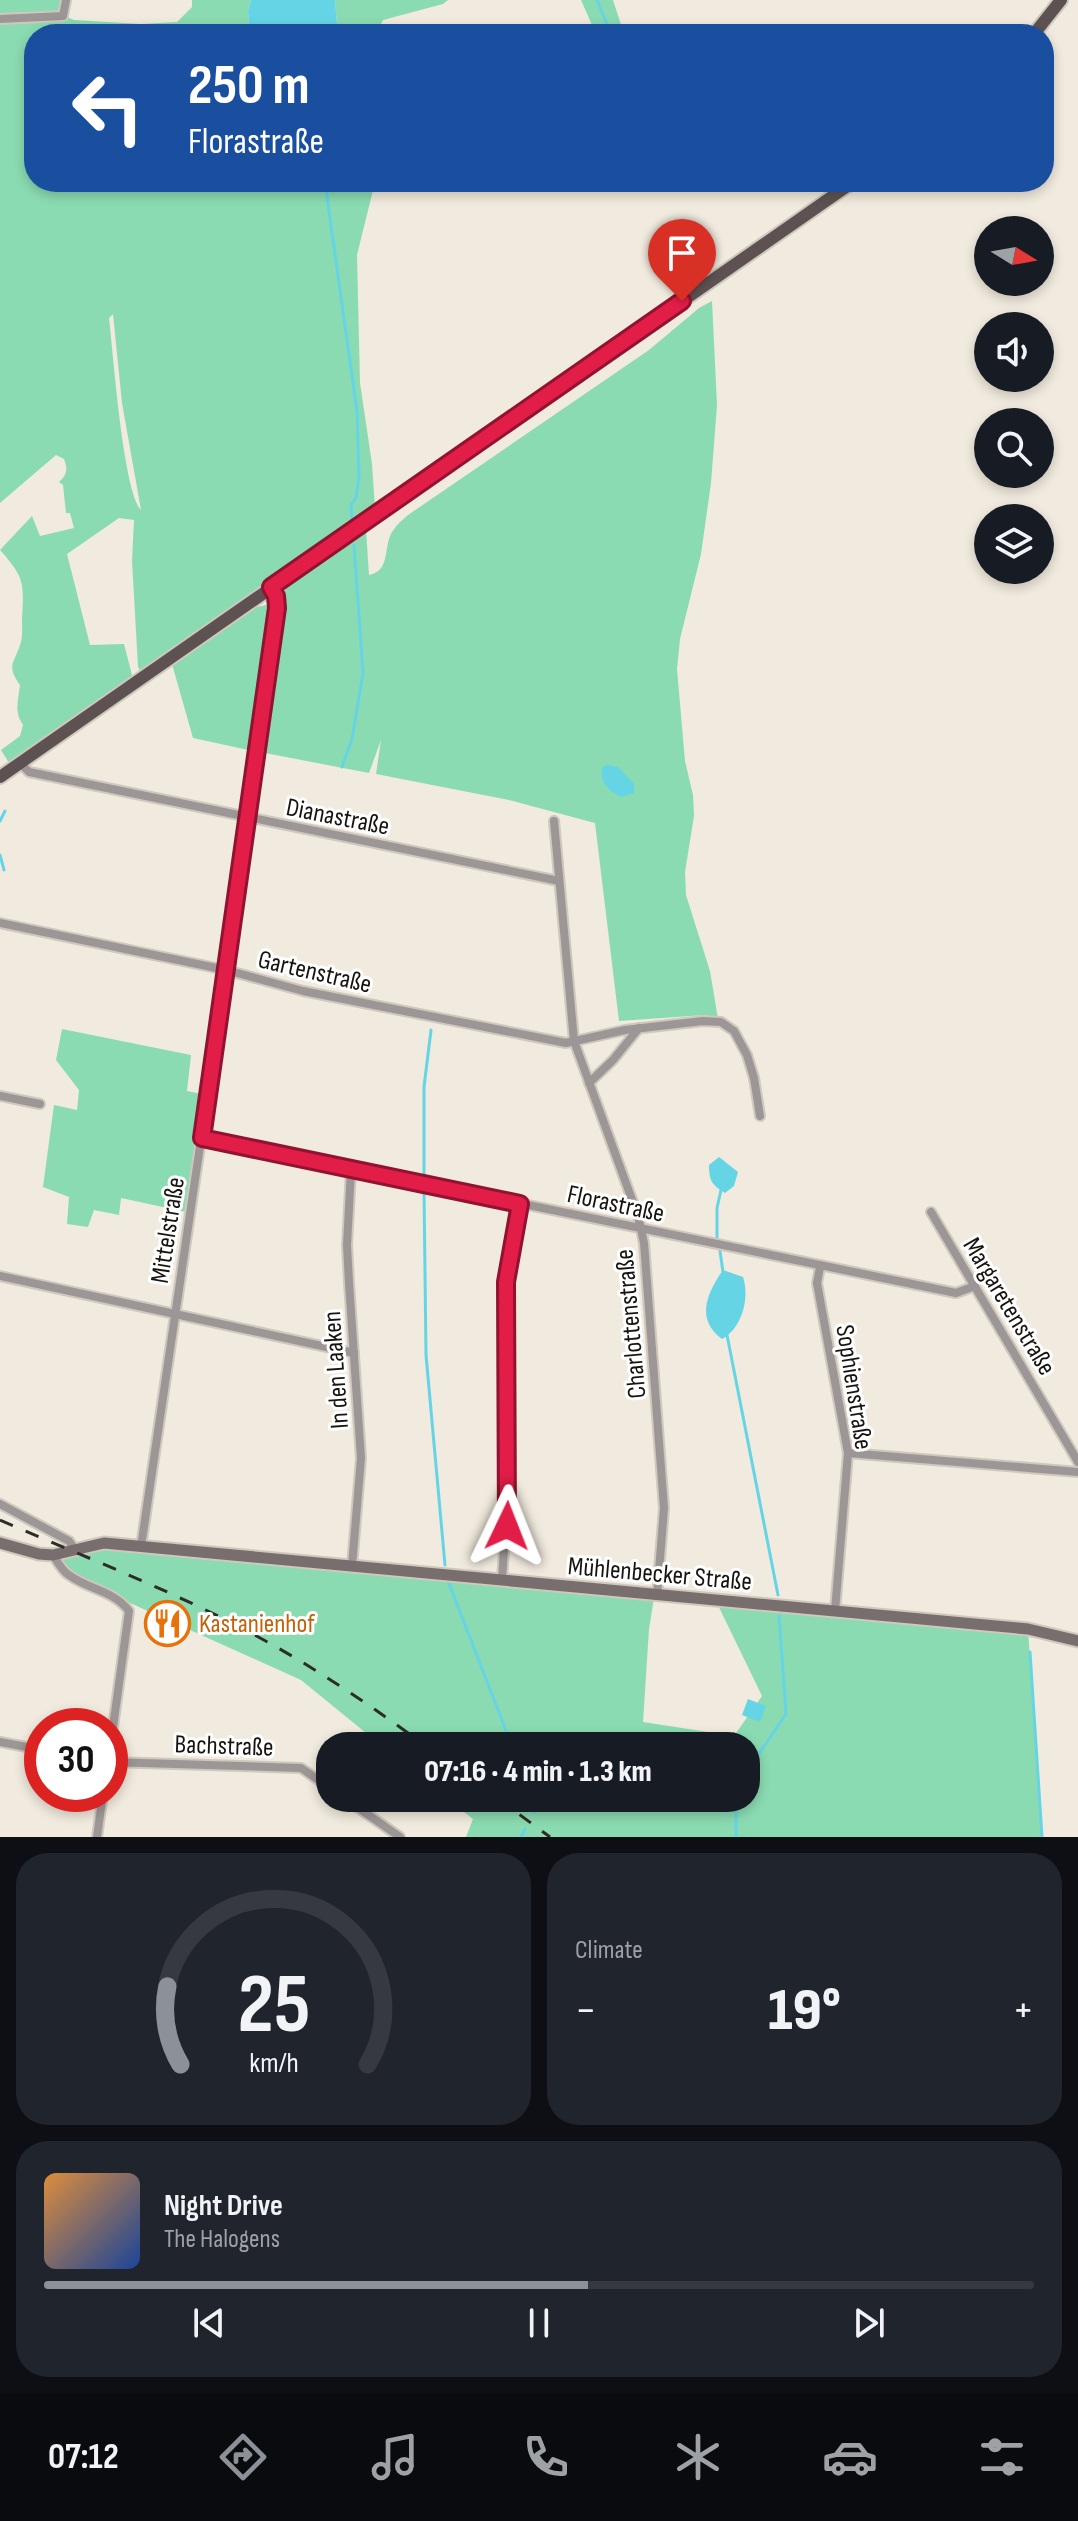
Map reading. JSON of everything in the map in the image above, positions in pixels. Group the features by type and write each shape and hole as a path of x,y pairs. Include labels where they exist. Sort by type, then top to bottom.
{"main road":[{"path":"1042,24 1061,0"},
{"path":"1,777 839,192"},
{"path":"0,1543 53,1555"},
{"name":"Mühlenbecker Straße","path":"53,1555 104,1543 1028,1629 1078,1641"}],"street":[{"path":"0,19 63,16 66,0"},
{"name":"Mittelstraße","path":"141,1547 277,608 271,587"},
{"name":"Dianastraße","path":"20,763 29,772 559,881"},
{"name":"Charlottenstraße","path":"554,821 574,1041 642,1229 664,1508 657,1596"},
{"name":"Gartenstraße","path":"0,923 226,970 318,994 566,1043 639,1028 703,1021 727,1025 740,1040 747,1055 760,1116"},
{"path":"589,1083 600,1075 639,1028"},
{"path":"0,1096 40,1104"},
{"name":"Florastraße","path":"202,1138 820,1267 956,1293 975,1286"},
{"name":"In den Laaken","path":"351,1170 347,1245 361,1458 352,1566"},
{"path":"502,1580 508,1490 506,1282 520,1204"},
{"name":"Margaretenstraße","path":"931,1212 1078,1462"},
{"name":"Sophienstraße","path":"820,1267 817,1283 848,1453 835,1611"},
{"path":"0,1276 354,1353"},
{"path":"848,1453 1078,1472"},
{"path":"0,1504 69,1541 74,1548"},
{"path":"53,1555 68,1575 107,1592 122,1601 129,1611 116,1708"},
{"path":"0,1742 24,1747"},
{"name":"Bachstraße","path":"128,1763 301,1768 316,1778"},
{"path":"97,1837 100,1812"},
{"path":"364,1812 400,1837"}],"green space":[{"path":"0,0 66,0 64,16 74,20 141,24 24,24 24,192 373,192 357,255 360,383 375,509 141,672 138,667 132,561 134,520 119,518 67,554 90,645 124,644 133,679 11,766 1,750 20,736 23,725 18,711 20,685 12,669 22,639 23,589 14,568 0,550 32,516 40,536 74,528 70,513 66,513 63,485 59,482 64,477 66,466 64,459 56,455 0,503","holes":["113,314 122,403 141,510 129,477 124,450 109,318"]},
{"path":"192,0 251,0 249,24 141,24 177,22 192,7"},
{"path":"335,0 448,0 383,20 381,24 337,24"},
{"path":"581,0 613,0 621,24 592,24"},
{"path":"712,301 717,405 711,483 701,554 680,639 677,669 685,761 693,795 694,816 685,872 686,895 710,971 718,1019 705,1015 619,1021 595,823 509,800 376,774 381,740 369,773 265,753 283,604 286,584 366,530 369,575 375,573 383,565 392,533 408,515 649,350 699,308"},
{"path":"266,605 274,609 253,751 193,738 172,664 257,607"},
{"path":"62,1029 191,1055 187,1091 202,1094 186,1212 121,1198 119,1215 94,1210 88,1227 67,1224 69,1197 43,1187 54,1105 77,1110 79,1090 56,1060"},
{"path":"61,1544 87,1550 149,1552 172,1549 654,1598 643,1722 708,1732 365,1732 301,1680 68,1575 55,1559"},
{"path":"716,1601 1028,1629 1042,1837 466,1837 473,1819 464,1812 760,1812 760,1732 737,1732 762,1696"}],"water":[{"path":"251,0 335,0 337,24 249,24"},
{"path":"602,767 618,767 634,784 634,793 621,797 609,789 602,773"},
{"path":"719,1157 738,1172 734,1186 725,1193 714,1185 710,1175 709,1165"},
{"path":"723,1270 743,1277 745,1303 735,1328 722,1339 709,1323 706,1306"},
{"path":"748,1699 766,1706 760,1722 742,1715"}],"waterway":[{"path":"597,0 607,24"},
{"path":"326,192 357,412 359,476 356,498 351,505 352,523"},
{"path":"342,767 352,739 363,673 354,545"},
{"path":"0,821 5,811"},
{"path":"0,855 4,870"},
{"path":"424,1177 424,1087 431,1030"},
{"path":"424,1190 426,1355 445,1565"},
{"path":"717,1238 717,1208 721,1190"},
{"path":"720,1251 723,1272"},
{"path":"727,1335 778,1595"},
{"path":"448,1581 507,1732"},
{"path":"760,1752 786,1714 779,1616"},
{"path":"1030,1652 1042,1837"},
{"path":"736,1812 736,1837"},
{"path":"521,1837 525,1829"}],"railway":[{"path":"0,1520 221,1617 341,1686 406,1732"},
{"path":"516,1812 550,1837"}],"place":[{"name":"Kastanienhof","path":"168,1623"}],"route":[{"path":"507,1526 506,1282 520,1204 202,1138 277,608 271,587 682,301"}]}
